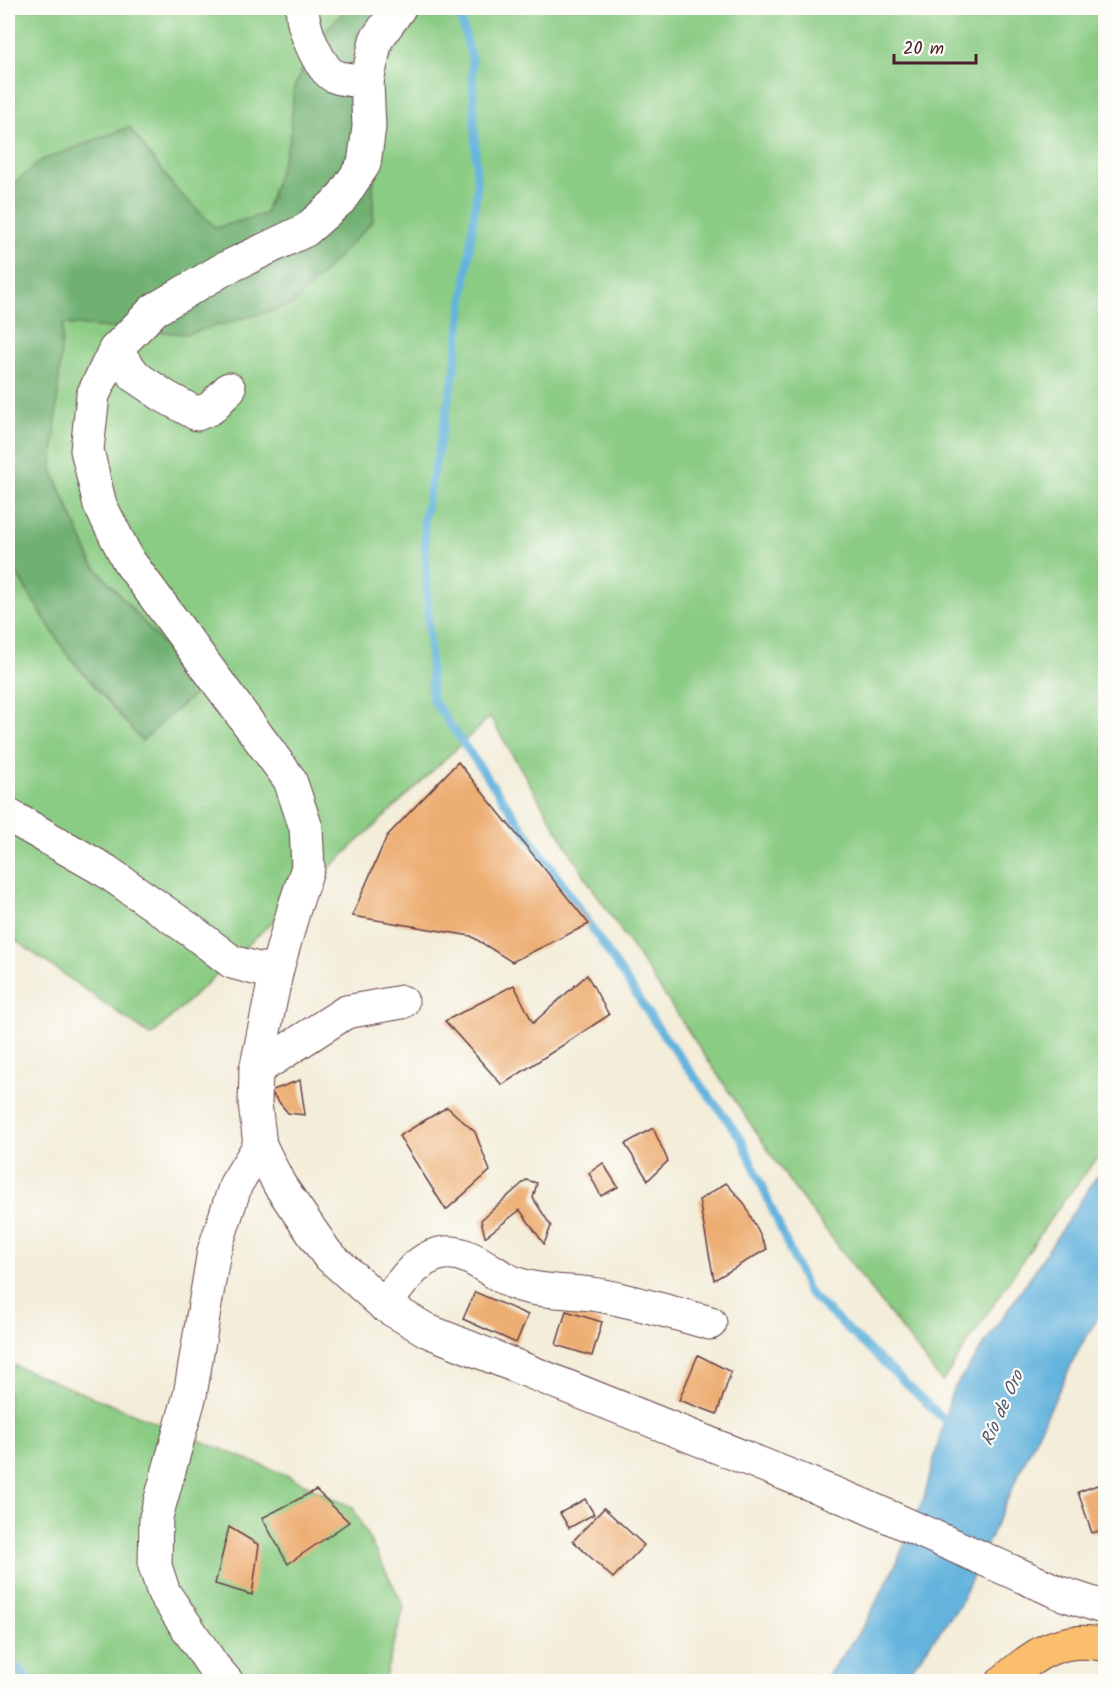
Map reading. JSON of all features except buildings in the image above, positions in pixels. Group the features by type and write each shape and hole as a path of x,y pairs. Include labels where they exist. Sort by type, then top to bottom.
{"main road":[{"path":"1003,1682 1025,1662 1047,1649 1067,1643 1094,1642 1106,1645"}],"street":[{"path":"303,8 307,31 320,62 333,76 367,82"},
{"path":"399,8 376,40 367,82 369,127 364,164 340,199 306,230 222,270 154,310 114,350 93,395 87,450 100,505 128,560 290,780 306,828 308,867 277,969 256,1070 255,1102 260,1145 279,1184 327,1254 384,1305 428,1330 858,1503 1060,1593 1106,1608"},
{"path":"114,350 136,377 197,414 211,408 229,388"},
{"path":"8,815 106,871 232,962 258,969 277,969"},
{"path":"256,1070 346,1011 402,1002"},
{"path":"227,1682 213,1666 164,1593 155,1566 156,1517 190,1395 214,1251 236,1184 260,1145"},
{"path":"384,1305 412,1270 424,1259 441,1253 454,1252 514,1282 536,1288 607,1296 710,1323"}],"green space":[{"path":"8,8 347,8 315,43 294,88 290,139 265,214 216,228 175,188 129,127 8,189"},
{"path":"347,8 426,8 375,79 373,221 292,305 187,334 63,324 52,470 92,563 201,688 142,741 66,653 8,560 8,189 40,161 129,127 175,188 216,228 265,214 290,139 294,88 315,43"},
{"path":"426,8 1105,8 1105,1148 1053,1215 942,1382 793,1187 587,880 490,717 151,1036 8,935 8,560 66,653 142,741 201,688 92,563 52,469 63,324 187,334"},
{"path":"8,1363 286,1475 353,1508 404,1606 384,1681 8,1681"}],"water":[{"name":"Río de Oro","path":"1105,1164 1105,1306 1078,1351 1020,1471 959,1606 902,1681 823,1682 865,1624 896,1564 924,1498 952,1391"}],"waterway":[{"path":"458,8 472,60 477,190 455,369 424,519 432,699 557,876 659,1029 742,1140 808,1292 951,1426"},
{"path":"8,1659 31,1682"}]}
